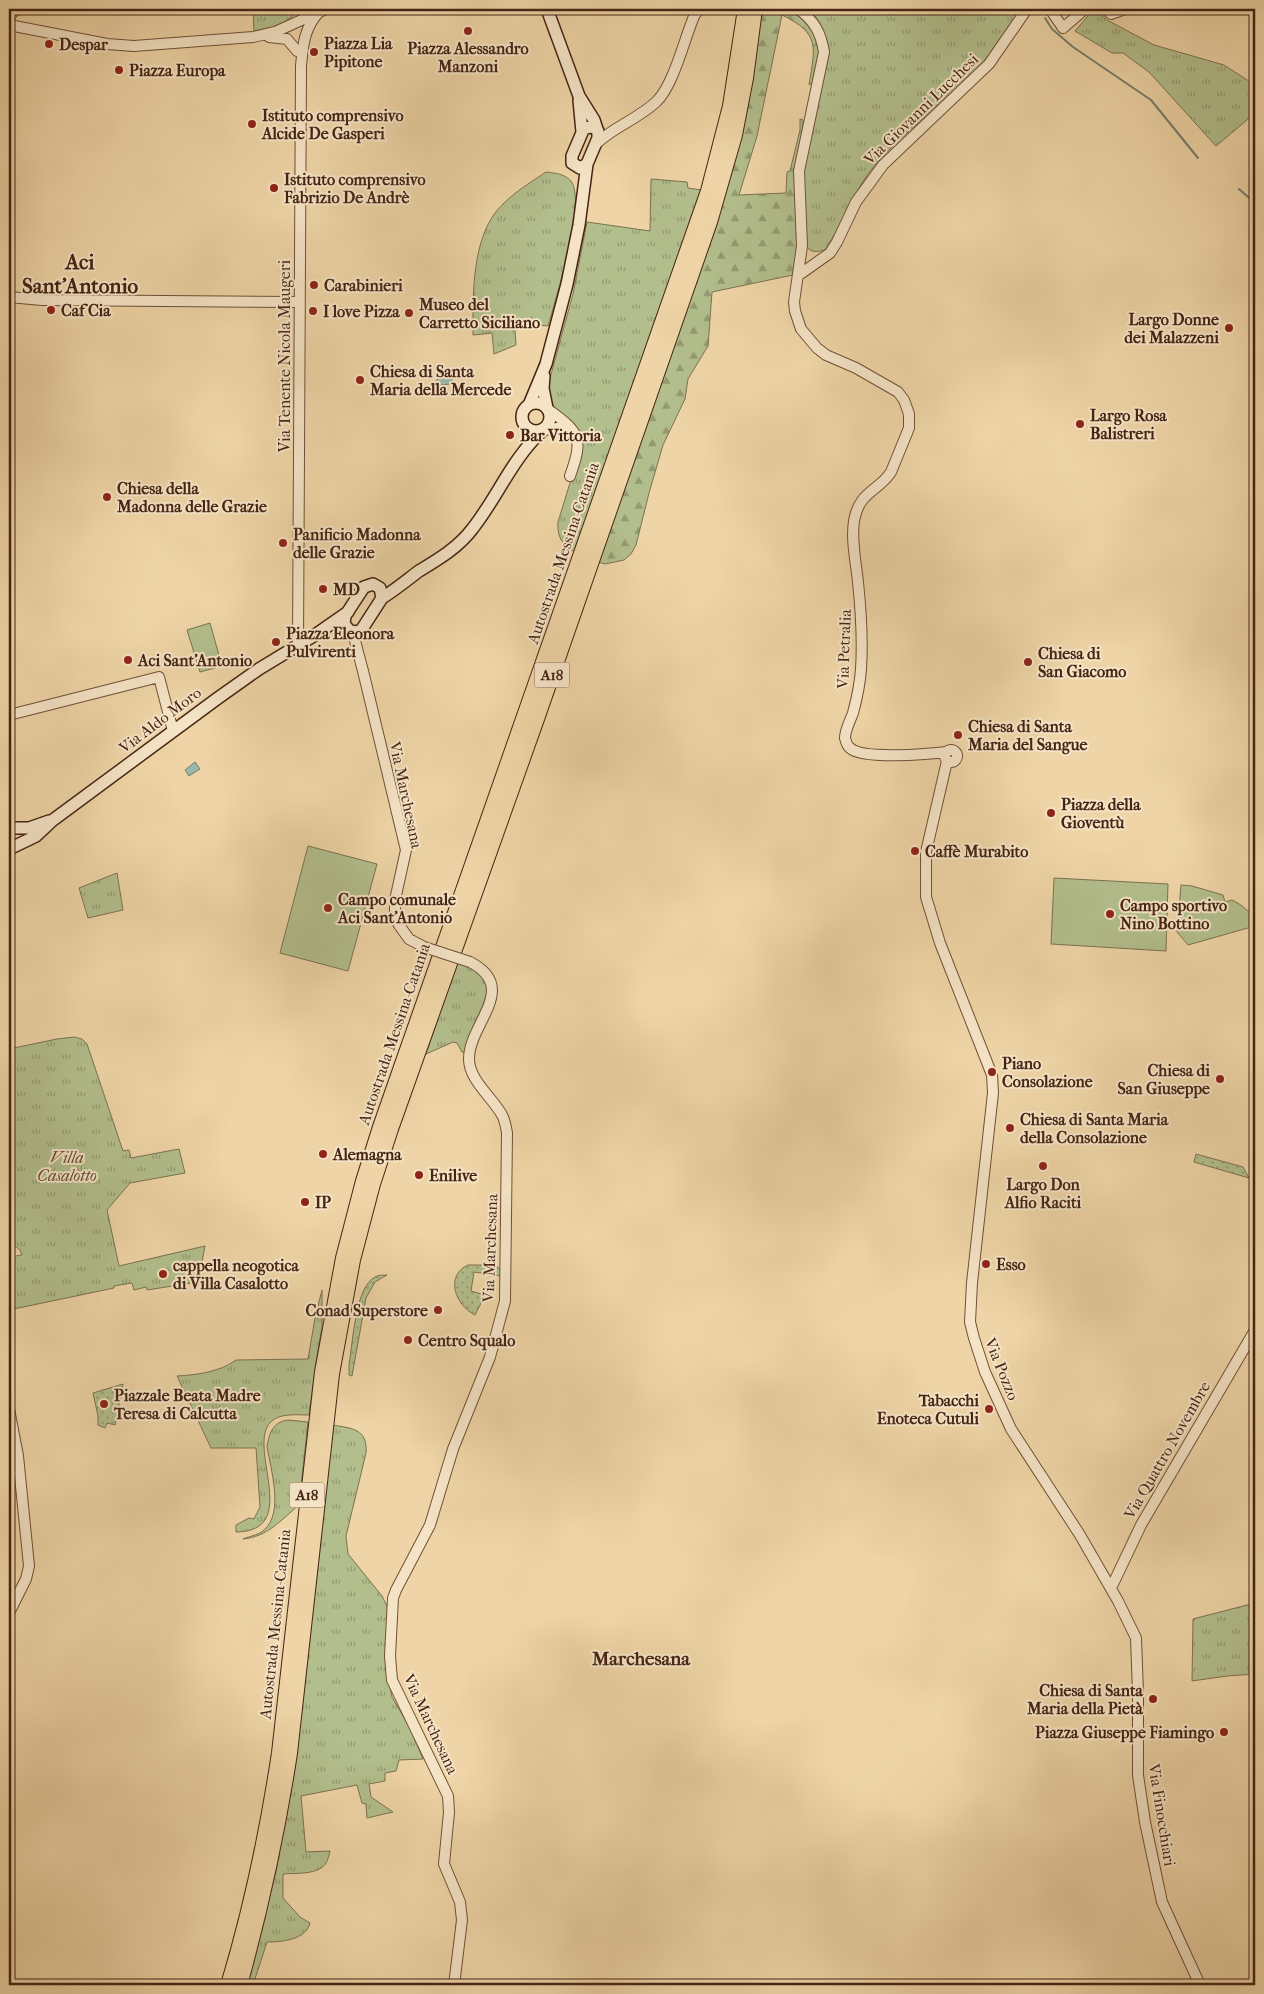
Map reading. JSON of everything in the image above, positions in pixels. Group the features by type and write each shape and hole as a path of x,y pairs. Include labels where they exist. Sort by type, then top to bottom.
{"highway":[{"name":"Autostrada Messina-Catania","path":"228,1985 246,1919 270,1812 279,1753 322,1372 343,1258 380,1127 705,200 717,161 730,106 744,9"},
{"name":"Autostrada Messina-Catania","path":"240,1985 259,1913 290,1753 332,1374 353,1260 373,1184 391,1129 534,728 710,222 735,135 746,78 755,9"}],"main road":[{"path":"517,459 524,425 522,414 529,405 546,364 572,266 580,215 581,165 596,144 598,135 597,124 579,96 547,9"},
{"path":"579,96 582,132 572,156 572,163 581,165"},
{"path":"582,132 588,127 597,124"},
{"path":"315,635 335,628 358,632 365,626 370,614 382,598 457,546 473,529 517,459 550,420 543,388 546,364"},
{"path":"529,405 539,403 548,409"},
{"path":"524,425 532,431 543,430"},
{"path":"348,629 344,620 364,587 393,583 417,573"},
{"path":"376,586 380,588 382,598"},
{"path":"315,635 348,612"},
{"name":"Via Aldo Moro","path":"53,820 259,669 315,635"},
{"path":"9,828 29,828 53,820"},
{"path":"9,849 36,836 53,820"}],"street":[{"path":"9,17 16,9"},
{"path":"596,144 603,137 646,110 660,98 669,81 695,14 701,9"},
{"path":"798,9 815,24 824,52 799,171 802,249 799,275"},
{"name":"Via Giovanni Lucchesi","path":"799,275 826,256 837,242 856,202 882,165 989,64 1027,9"},
{"path":"1050,9 1063,28 1085,9"},
{"path":"1108,12 1125,9"},
{"path":"252,37 275,32 322,11"},
{"path":"301,66 303,38 310,22 322,11"},
{"path":"294,24 300,28 303,38"},
{"path":"294,24 293,31 301,66"},
{"path":"9,25 107,44 134,46 252,37 276,37 287,39 297,51"},
{"name":"Via Tenente Nicola Maugeri","path":"298,646 301,66"},
{"path":"597,124 620,126"},
{"path":"802,249 810,257 826,256"},
{"name":"Via Petralia","path":"799,275 794,302 795,311 808,339 826,355 856,368 898,392 904,400 909,414 909,428 891,472 888,477 867,493 858,507 853,528 862,618 862,653 859,690 846,730 846,742 850,748 858,753 920,754 949,758 944,777"},
{"path":"9,297 42,300 299,302"},
{"path":"548,409 574,430 576,434 578,447 570,476"},
{"path":"543,430 564,427 574,430"},
{"path":"363,671 361,644 365,626"},
{"path":"348,629 354,637 363,671"},
{"name":"Via Marchesana","path":"363,671 406,850 395,900 395,917 409,939 424,947 470,962 484,970 492,983 493,991 490,1004 472,1044 469,1060 470,1069 502,1115 507,1133 505,1301 492,1351 453,1449 430,1525 393,1598 390,1646 390,1670 397,1692 448,1796 449,1812 444,1864 460,1902 462,1920 454,1985"},
{"path":"9,715 159,677 174,730"},
{"name":"Via Pozzo","path":"944,777 926,852 926,897 940,942 992,1074 993,1094 972,1284 970,1322 986,1372 1011,1429 1080,1535 1110,1588"},
{"name":"Via Quattro Novembre","path":"1110,1588 1114,1584 1141,1526 1255,1330"},
{"path":"9,1409 16,1440 21,1478 29,1566 26,1579 9,1613"},
{"name":"Via Finocchiari","path":"1110,1588 1136,1638 1138,1646 1138,1775 1155,1871 1166,1912 1185,1948 1200,1985"}],"green space":[{"path":"785,8 800,15 814,32 820,51 813,82 809,85 813,51 809,35 795,22 782,15 757,136 739,195 786,193 787,172 790,171 800,130 800,119 803,120 797,258 793,275 712,292 708,346 688,379 685,399 663,445 636,545 631,554 624,560 605,564 598,562 726,192 743,127 761,9"},
{"path":"253,9 299,9 285,22 254,31"},
{"path":"806,9 1020,9 999,43 978,68 875,165 861,185 825,250 817,251 812,251 806,246 802,174 826,67 827,51 822,27 813,14"},
{"path":"1094,9 1107,20 1154,45 1224,65 1255,85 1254,114 1216,146 1149,72 1123,53 1112,53 1075,31"},
{"path":"546,172 560,174 569,179 575,192 573,229 557,296 548,326 527,324 515,330 516,345 494,354 492,333 473,335 474,284 479,248 493,217 503,204"},
{"path":"651,179 687,182 688,188 702,190 575,552 561,540 558,532 558,522 581,447 550,401 547,389 573,294 587,222 650,231"},
{"path":"210,623 222,666 200,672 187,630"},
{"name":"Campo comunale Aci Sant'Antonio","path":"308,846 377,864 348,971 280,953"},
{"path":"117,873 123,910 88,918 79,888"},
{"name":"Campo sportivo Nino Bottino","path":"1054,878 1168,884 1166,951 1051,944"},
{"path":"1181,885 1192,886 1223,895 1225,902 1232,900 1236,902 1250,913 1255,926 1188,945 1177,932"},
{"path":"457,962 480,972 489,989 466,1052 462,1052 457,1043 453,1042 426,1054"},
{"name":"Villa Casalotto","path":"74,1037 82,1039 87,1044 123,1151 129,1150 131,1158 179,1149 185,1173 130,1183 107,1210 119,1266 205,1246 198,1282 147,1290 146,1287 134,1290 132,1283 9,1310 9,1257 22,1255 15,1246 9,1227 9,1049"},
{"path":"1196,1154 1243,1167 1249,1178 1194,1162"},
{"path":"468,1265 495,1265 501,1270 501,1276 474,1272 471,1291 485,1295 475,1315 463,1305 455,1291 456,1276"},
{"path":"387,1275 375,1282 366,1298 352,1376 349,1375 356,1316 363,1292 368,1283 375,1277"},
{"path":"322,1290 322,1327 309,1415 282,1416 269,1424 264,1439 270,1498 267,1515 257,1527 236,1532 236,1525 249,1518 254,1519 260,1507 256,1448 211,1448 177,1376 200,1374 215,1370 236,1360 308,1359"},
{"name":"Piazzale Beata Madre Teresa di Calcutta","path":"123,1384 115,1425 107,1423 105,1428 98,1425 93,1393"},
{"path":"288,1420 308,1422 299,1505 267,1531 252,1538 243,1539 262,1532 270,1522 275,1502 267,1447 275,1426"},
{"path":"332,1425 357,1431 361,1434 366,1445 366,1453 346,1536 348,1554 382,1596 388,1608 387,1668 392,1697 410,1728 423,1759 399,1760 396,1771 385,1773 385,1781 369,1784 371,1797 393,1812 367,1818 366,1804 362,1803 357,1785 301,1796 306,1852 330,1851 326,1863 318,1870 307,1873 283,1874 283,1898 300,1917 310,1923 304,1933 292,1939 267,1942 253,1985 246,1985 276,1871 292,1779"},
{"path":"1255,1603 1255,1674 1192,1681 1193,1619"}],"shaded area":[{"path":"452,377 452,384 437,385 437,379"},
{"path":"195,762 200,769 189,776 185,770"}],"waterway":[{"path":"1045,18 1052,29 1073,47 1151,100 1198,158"},
{"path":"1239,189 1255,203"}],"place":[{"name":"Piazza Alessandro Manzoni","path":"468,31"},
{"name":"Despar","path":"49,44"},
{"name":"Piazza Lia Pipitone","path":"314,52"},
{"name":"Piazza Europa","path":"119,70"},
{"name":"Istituto comprensivo Alcide De Gasperi","path":"252,124"},
{"name":"Istituto comprensivo Fabrizio De Andrè","path":"274,188"},
{"name":"Carabinieri","path":"314,285"},
{"name":"Caf Cia","path":"51,310"},
{"name":"I love Pizza","path":"313,311"},
{"name":"Museo del Carretto Siciliano","path":"409,313"},
{"name":"Largo Donne dei Malazzeni","path":"1229,328"},
{"name":"Chiesa di Santa Maria della Mercede","path":"360,380"},
{"name":"Largo Rosa Balistreri","path":"1080,424"},
{"name":"Bar Vittoria","path":"510,435"},
{"name":"Chiesa della Madonna delle Grazie","path":"107,497"},
{"name":"Panificio Madonna delle Grazie","path":"283,543"},
{"name":"MD","path":"323,589"},
{"name":"Piazza Eleonora Pulvirenti","path":"276,642"},
{"name":"Aci Sant'Antonio","path":"128,660"},
{"name":"Chiesa di San Giacomo","path":"1028,662"},
{"name":"Chiesa di Santa Maria del Sangue","path":"958,735"},
{"name":"Piazza della Gioventù","path":"1051,813"},
{"name":"Caffè Murabito","path":"915,851"},
{"name":"Campo comunale Aci Sant'Antonio","path":"328,908"},
{"name":"Campo sportivo Nino Bottino","path":"1110,914"},
{"name":"Piano Consolazione","path":"992,1072"},
{"name":"Chiesa di San Giuseppe","path":"1220,1079"},
{"name":"Chiesa di Santa Maria della Consolazione","path":"1010,1128"},
{"name":"Alemagna","path":"323,1154"},
{"name":"Largo Don Alfio Raciti","path":"1043,1166"},
{"name":"Enilive","path":"419,1175"},
{"name":"IP","path":"305,1202"},
{"name":"Esso","path":"986,1264"},
{"name":"cappella neogotica di Villa Casalotto","path":"163,1274"},
{"name":"Conad Superstore","path":"438,1310"},
{"name":"Centro Squalo","path":"408,1340"},
{"name":"Piazzale Beata Madre Teresa di Calcutta","path":"104,1404"},
{"name":"Tabacchi Enoteca Cutuli","path":"989,1409"},
{"name":"Chiesa di Santa Maria della Pietà","path":"1153,1699"},
{"name":"Piazza Giuseppe Fiamingo","path":"1224,1732"}],"district":[{"name":"Aci Sant'Antonio","path":"80,274"},
{"name":"Marchesana","path":"641,1659"}]}
